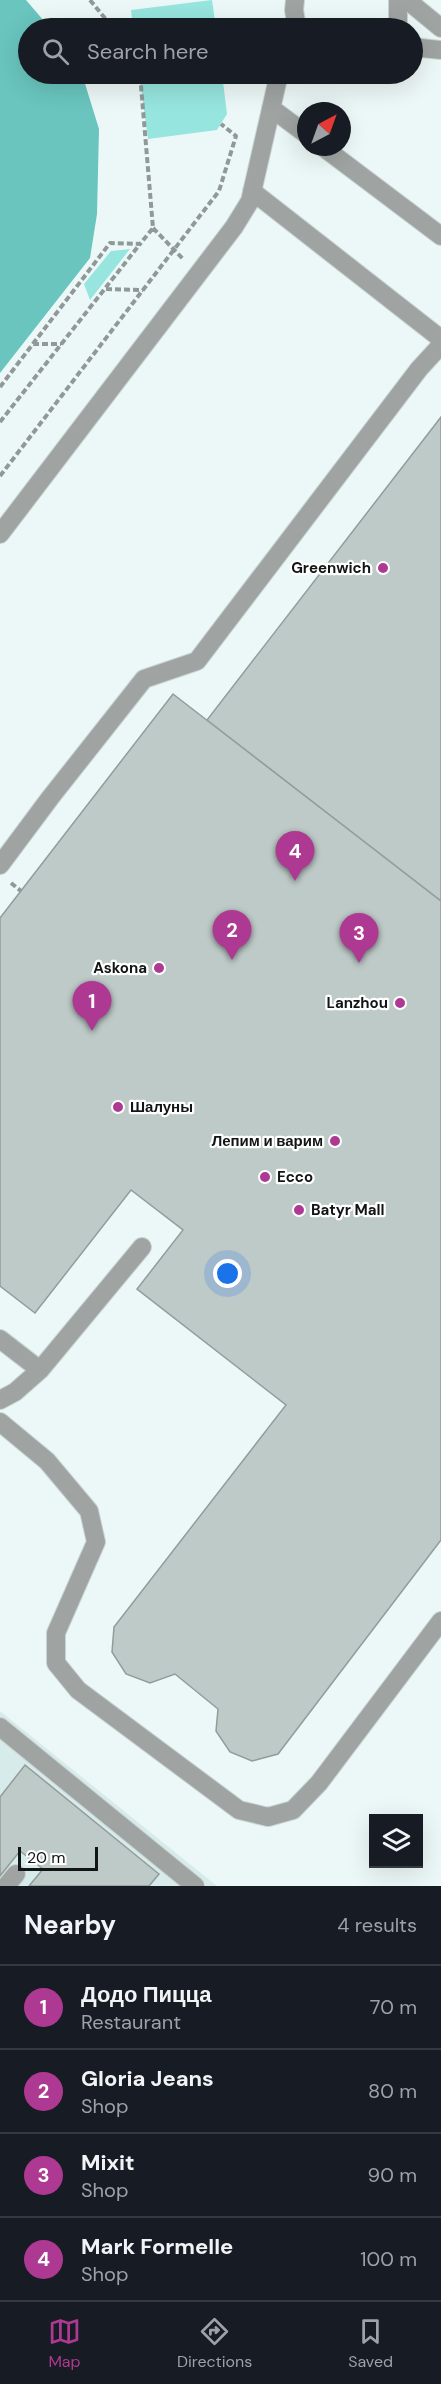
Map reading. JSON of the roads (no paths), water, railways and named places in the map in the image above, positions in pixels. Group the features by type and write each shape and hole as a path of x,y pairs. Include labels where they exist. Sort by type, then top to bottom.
{"street":[{"path":"398,0 398,18"},
{"path":"407,0 441,28"},
{"path":"291,18 295,3"},
{"path":"295,3 296,18"},
{"path":"423,48 441,50"},
{"path":"0,534 234,227 250,201 277,84"},
{"path":"271,108 297,128"},
{"path":"335,156 441,236"},
{"path":"252,191 441,339"},
{"path":"0,865 144,679 197,661 419,369 441,345"},
{"path":"0,1401 15,1392 40,1370 142,1247"},
{"path":"0,1339 40,1370"},
{"path":"0,1422 47,1461 89,1511 96,1542 56,1633 56,1663 78,1690 239,1810 268,1817 293,1810 319,1783 441,1621"},
{"path":"3,1737 195,1886"}],"place":[{"name":"Greenwich","path":"383,568"},
{"name":"Mark Formelle","path":"295,881"},
{"name":"Gloria Jeans","path":"232,960"},
{"name":"Mixit","path":"359,963"},
{"name":"Askona","path":"159,968"},
{"name":"Lanzhou","path":"400,1003"},
{"name":"Додо Пицца","path":"92,1031"},
{"name":"Шалуны","path":"118,1107"},
{"name":"Лепим и варим","path":"335,1141"},
{"name":"Ecco","path":"265,1177"},
{"name":"Batyr Mall","path":"299,1210"}]}
